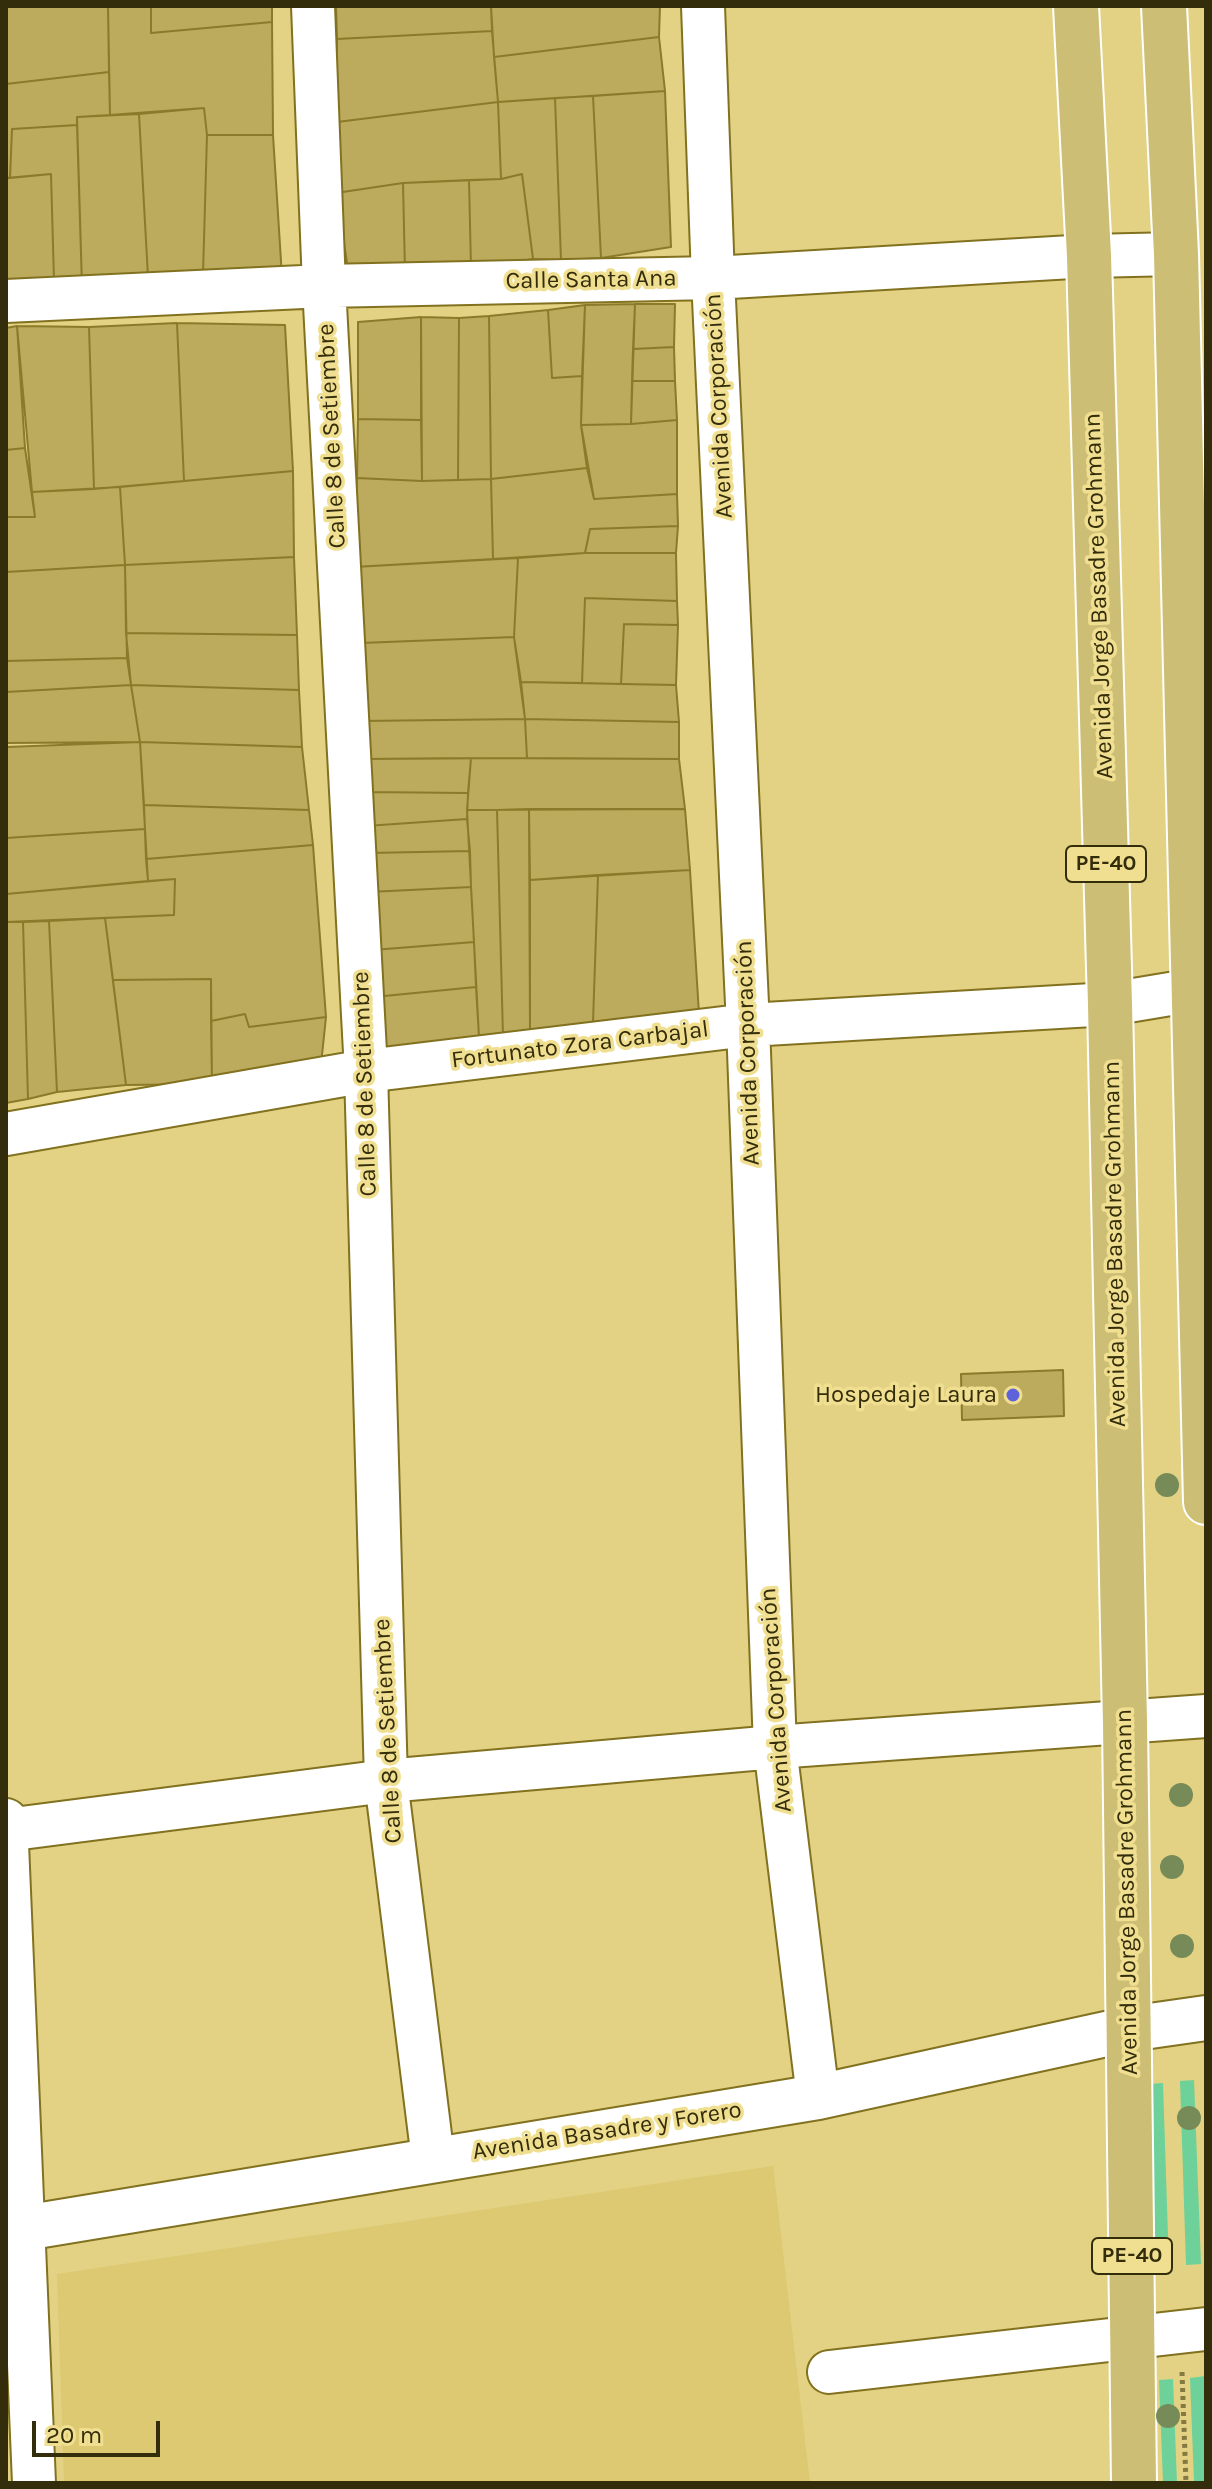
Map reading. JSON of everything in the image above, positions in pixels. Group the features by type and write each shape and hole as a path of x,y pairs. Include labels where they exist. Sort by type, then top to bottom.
{"highway":[{"name":"Avenida Jorge Basadre Grohmann","path":"1076,6 1089,256 1110,1004 1125,1722 1134,2483"},
{"path":"1164,6 1176,254 1200,989 1206,1502"}],"street":[{"name":"Calle 8 de Setiembre","path":"313,6 324,286 366,1071 386,1781 433,2159"},
{"name":"Avenida Corporación","path":"703,6 748,1025 775,1747 818,2097"},
{"name":"Calle Santa Ana","path":"6,301 324,286 713,278 1089,256 1176,254"},
{"name":"Fortunato Zora Carbajal","path":"6,1134 366,1071 748,1025 1110,1004 1200,989"},
{"path":"6,1830 386,1781 775,1747 1206,1716"},
{"path":"6,1820 14,2230 34,2483"},
{"name":"Avenida Basadre y Forero","path":"14,2230 818,2097 1129,2029 1206,2018"},
{"path":"829,2372 1206,2329"}],"path":[{"path":"1182,2365 1186,2483"}],"shaded area":[{"path":"773,2166 810,2483 64,2483 57,2274"}],"green space":[{"path":"1194,2080 1201,2264 1186,2265 1180,2081"},
{"path":"1163,2083 1169,2267 1155,2268 1148,2084"},
{"path":"1205,2376 1206,2483 1194,2483 1190,2378"},
{"path":"1173,2379 1177,2483 1163,2483 1159,2380"}],"building":[{"path":"6,6 108,6 109,72 6,84"},
{"path":"108,6 151,6 151,33 272,22 273,135 207,135 204,108 110,115"},
{"path":"151,6 272,6 272,22 151,33"},
{"path":"336,6 491,6 492,31 337,39"},
{"path":"491,6 660,6 659,37 494,57"},
{"path":"492,31 498,102 337,122 337,39"},
{"path":"659,37 665,91 498,102 494,57"},
{"path":"109,72 110,115 77,117 77,125 12,129 10,178 6,178 6,84"},
{"path":"665,91 671,247 601,258 593,96"},
{"path":"593,96 601,258 561,260 555,98"},
{"path":"555,98 561,260 533,259 522,174 501,179 498,102"},
{"path":"498,102 501,179 403,183 336,193 337,122"},
{"path":"204,108 207,135 203,274 148,277 139,114"},
{"path":"139,114 148,277 82,286 77,117"},
{"path":"77,125 82,286 54,281 51,174 10,178 12,129"},
{"path":"207,135 273,135 282,277 203,274"},
{"path":"51,174 54,281 6,284 6,178"},
{"path":"522,174 533,259 471,268 469,180 501,179"},
{"path":"469,180 471,268 405,272 403,183"},
{"path":"403,183 405,272 349,275 336,193"},
{"path":"635,304 675,304 674,347 633,349"},
{"path":"635,304 631,424 581,425 585,305"},
{"path":"585,305 582,376 552,378 548,310"},
{"path":"548,310 552,378 582,376 581,425 587,468 491,479 489,316"},
{"path":"489,316 491,479 458,480 459,318"},
{"path":"421,317 421,420 358,419 358,322"},
{"path":"421,317 459,318 458,480 422,481"},
{"path":"177,323 285,325 293,471 184,481"},
{"path":"177,323 184,481 94,489 89,327"},
{"path":"17,326 25,448 6,450 6,328"},
{"path":"17,326 89,327 94,489 32,492"},
{"path":"674,347 675,381 632,381 633,349"},
{"path":"632,381 675,381 677,420 631,424"},
{"path":"358,419 421,420 422,481 357,478"},
{"path":"677,420 677,494 594,499 581,425"},
{"path":"25,448 35,517 6,517 6,450"},
{"path":"587,468 594,499 677,494 678,526 590,529 585,553 493,559 491,479"},
{"path":"293,471 294,557 125,565 120,487"},
{"path":"357,478 422,481 491,479 493,559 354,567"},
{"path":"120,487 125,565 6,572 6,517 35,517 32,492"},
{"path":"678,526 676,553 585,553 590,529"},
{"path":"585,553 676,553 677,601 585,598 582,683 521,682 514,637 518,558"},
{"path":"294,557 297,635 126,633 125,565"},
{"path":"518,558 514,637 361,643 354,567"},
{"path":"125,565 127,658 6,661 6,572"},
{"path":"585,598 677,601 678,625 624,624 621,684 582,683"},
{"path":"624,624 678,625 676,685 621,684"},
{"path":"126,633 297,635 299,690 131,685"},
{"path":"514,637 525,719 361,721 361,643"},
{"path":"127,658 131,685 6,692 6,661"},
{"path":"521,682 676,685 679,722 525,719"},
{"path":"131,685 140,742 6,747 6,692"},
{"path":"131,685 299,690 302,747 140,742"},
{"path":"525,719 679,722 679,759 527,758"},
{"path":"525,719 527,758 363,759 361,721"},
{"path":"140,742 145,829 6,838 6,743"},
{"path":"140,742 302,747 309,810 144,805"},
{"path":"471,758 468,793 365,792 363,759"},
{"path":"471,758 679,759 685,809 467,810"},
{"path":"365,792 468,793 467,819 366,826"},
{"path":"144,805 309,810 313,845 146,859"},
{"path":"529,809 685,809 690,870 530,880"},
{"path":"529,809 530,1034 503,1036 497,810"},
{"path":"467,810 497,810 503,1036 479,1037"},
{"path":"467,819 470,851 368,853 366,826"},
{"path":"145,829 148,881 6,894 6,838"},
{"path":"313,845 326,1017 249,1027 245,1014 211,1021 211,979 113,980 105,918 174,915 175,879 148,881 146,859"},
{"path":"470,851 471,887 369,892 368,853"},
{"path":"690,870 699,1014 593,1022 598,875"},
{"path":"598,875 593,1022 530,1034 530,880"},
{"path":"175,879 174,915 6,922 6,894"},
{"path":"471,887 474,942 373,950 369,892"},
{"path":"105,918 126,1085 57,1092 49,921"},
{"path":"49,921 57,1092 28,1099 23,922"},
{"path":"6,922 23,922 28,1099 6,1103"},
{"path":"474,942 476,987 374,997 373,950"},
{"path":"211,979 212,1084 126,1085 113,980"},
{"path":"476,987 479,1037 378,1049 374,997"},
{"path":"245,1014 249,1027 326,1017 320,1074 212,1084 211,1021"},
{"name":"Hospedaje Laura","path":"1063,1370 1064,1416 962,1420 961,1374"}],"place":[{"name":"Hospedaje Laura","path":"1013,1395"}]}
